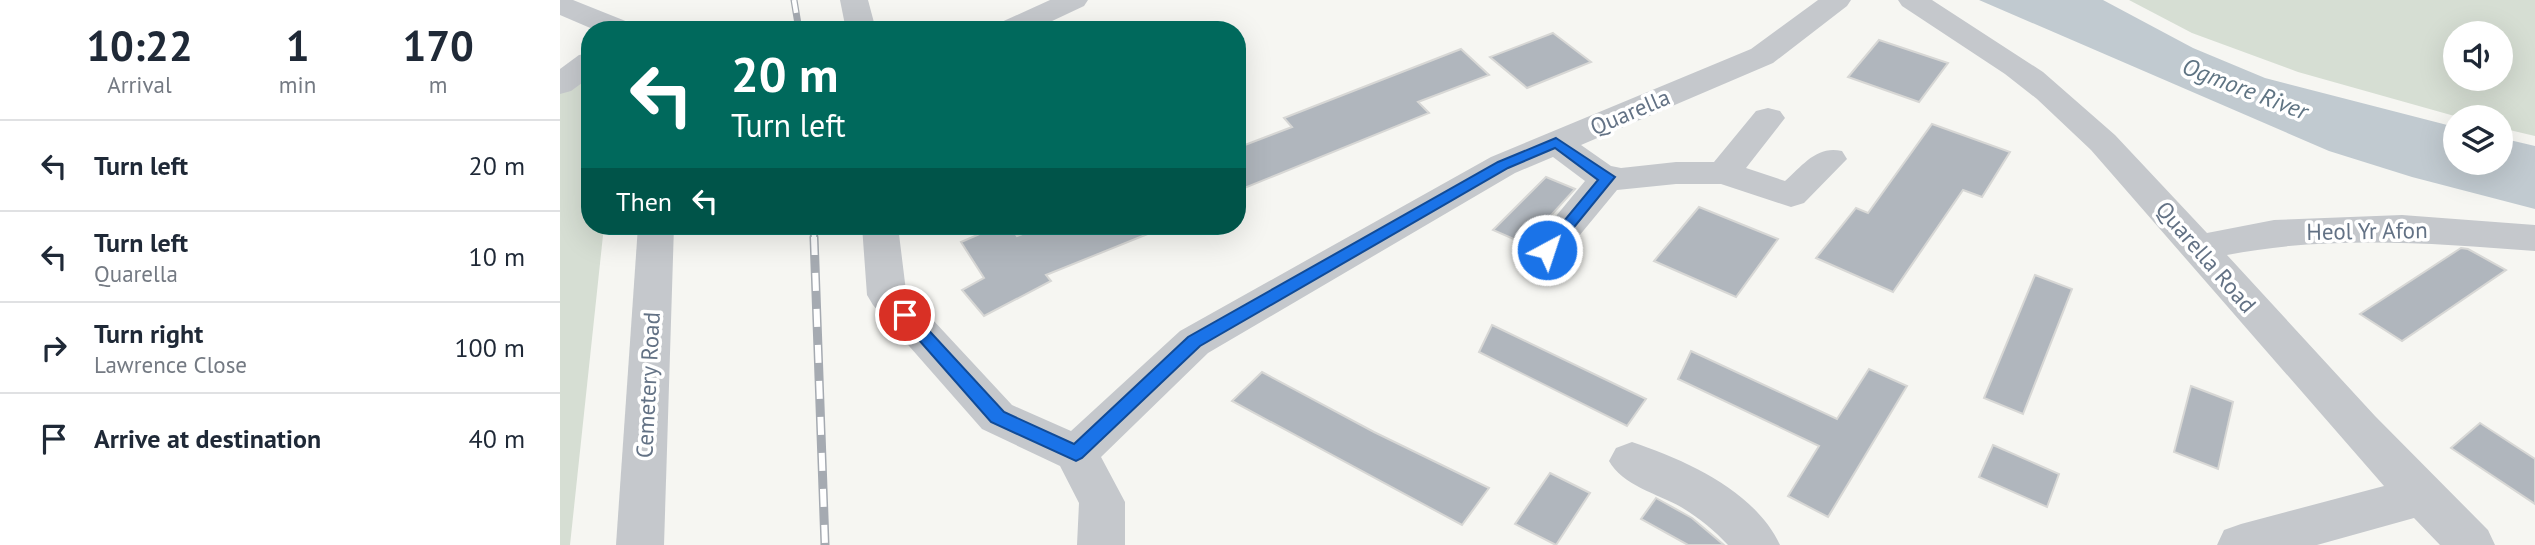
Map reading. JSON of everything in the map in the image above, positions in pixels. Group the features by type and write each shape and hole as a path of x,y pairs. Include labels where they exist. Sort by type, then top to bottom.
{"street":[{"path":"854,0 859,21"},
{"path":"1028,21 1074,0"},
{"name":"Quarella","path":"1076,453 1194,342 1503,165 1762,56 1837,0"},
{"name":"Quarella Road","path":"1912,0 2001,57 2048,92 2100,140 2200,247 2250,308 2421,496 2471,545"},
{"path":"560,5 600,21"},
{"path":"560,84 581,69"},
{"path":"1724,173 1768,118"},
{"path":"1556,143 1601,176 1620,179 1676,173 1724,173 1791,195 1830,159"},
{"path":"1547,250 1608,177"},
{"name":"Heol Yr Afon","path":"2200,247 2274,233 2402,228 2535,238"},
{"name":"Cemetery Road","path":"640,545 656,235"},
{"path":"881,235 887,295 997,417 1076,453 1102,502 1101,545"},
{"path":"1632,461 1724,508 1746,529 1756,545"},
{"path":"2241,545 2421,496"}],"shaded area":[{"path":"2129,0 2535,0 2535,136 2513,131 2513,105 2443,105 2443,113 2298,72 2192,33"},
{"path":"560,74 581,80 581,235 603,235 570,545 560,545"}],"water":[{"name":"Ogmore River","path":"1979,0 2103,0 2193,48 2265,78 2443,124 2443,175 2513,175 2513,141 2535,146 2535,209 2412,177 2329,151"}],"building":[{"path":"1553,33 1591,62 1527,88 1490,57"},
{"path":"1879,40 1948,63 1919,102 1848,77"},
{"path":"1461,49 1489,75 1418,102 1429,113 1246,187 1246,145 1292,127 1284,118"},
{"path":"1932,124 2010,152 1982,197 1963,190 1893,292 1816,258 1856,208 1868,213"},
{"path":"1546,177 1575,189 1525,244 1493,230"},
{"path":"1699,207 1778,239 1736,297 1654,261"},
{"path":"977,235 1145,235 1046,275 1051,281 984,316 962,290 984,278 961,242"},
{"path":"2461,248 2468,249 2506,270 2402,341 2360,314"},
{"path":"2035,275 2072,289 2023,414 1984,398"},
{"path":"1492,325 1646,399 1627,426 1479,352"},
{"path":"1691,351 1837,419 1869,369 1907,386 1828,517 1788,496 1819,446 1678,379"},
{"path":"1262,372 1374,432 1489,488 1462,525 1232,401"},
{"path":"2191,386 2233,402 2218,469 2174,452"},
{"path":"2480,423 2535,459 2535,504 2451,448"},
{"path":"1993,445 2059,474 2047,507 1979,477"},
{"path":"1550,473 1590,493 1556,545 1515,524"},
{"path":"1656,498 1692,518 1724,545 1688,545 1641,519"}],"railway":[{"path":"794,0 798,21"},
{"path":"814,237 825,545"}],"route":[{"path":"905,315 997,417 1076,453 1194,342 1503,165 1556,143 1601,176 1608,177 1547,250"}]}
